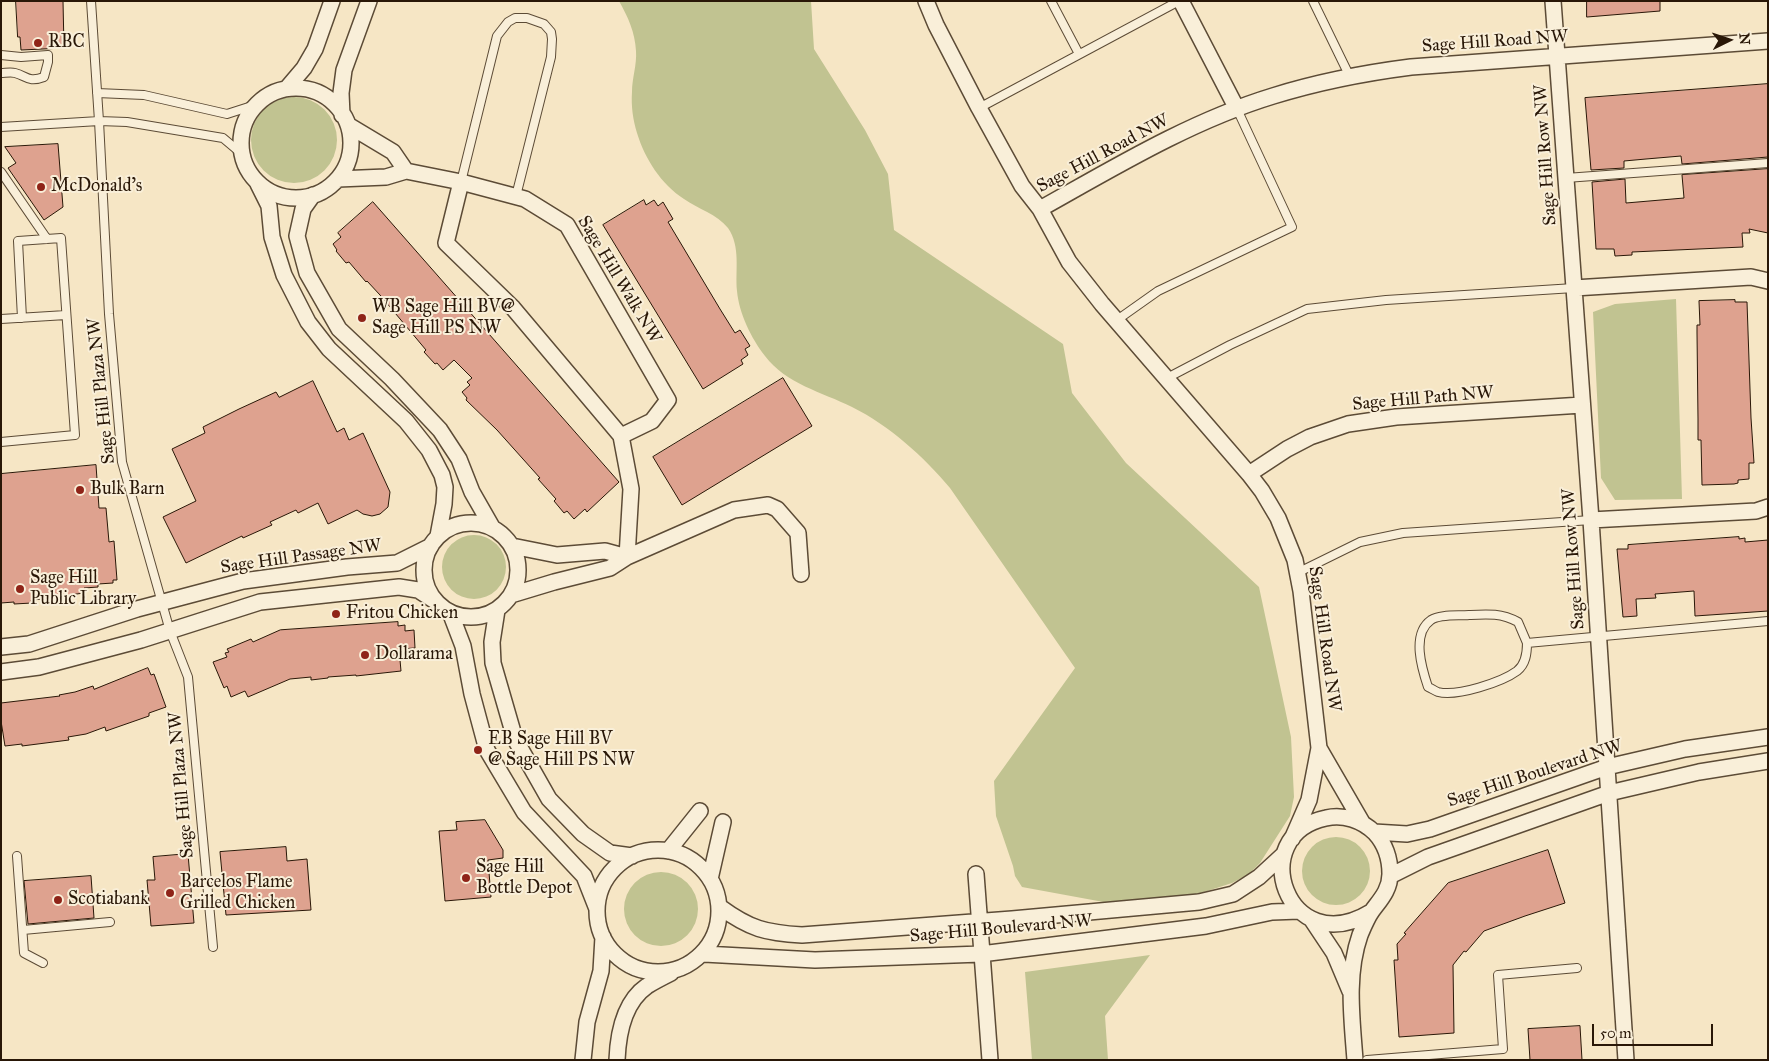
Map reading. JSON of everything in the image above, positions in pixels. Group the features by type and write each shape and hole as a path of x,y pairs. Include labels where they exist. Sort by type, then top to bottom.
{"street":[{"path":"287,88 304,68 315,49 332,1"},
{"path":"258,184 273,193 289,198 307,197 323,191 338,179 347,162 351,144 341,93 344,70 369,1"},
{"path":"926,1 936,25 979,108 1022,186 1040,209"},
{"path":"1180,1 1237,109"},
{"name":"Sage Hill Row NW","path":"1554,1 1591,520 1626,1060"},
{"name":"Sage Hill Road NW","path":"1292,839 1309,800 1319,748 1297,573 1278,518 1249,474 1168,378 1102,304 1069,262 1040,209 1180,133 1272,96 1350,77 1411,67 1768,41"},
{"path":"406,171 393,152 345,120 338,108 324,96 306,89 287,88 269,95 255,106 246,120 241,136 242,154 248,170 258,184 269,206 272,237 284,275 308,322 329,349 406,421 429,450 442,475 445,487 444,504 434,541 426,556 424,568 425,580 435,601"},
{"name":"Sage Hill Walk NW","path":"338,179 386,177 406,171 461,182 525,199 567,225 668,400 652,421 622,436"},
{"path":"461,182 446,243 513,308 622,436 631,489 627,557"},
{"path":"314,195 303,209 297,236 307,273 339,328 392,379 440,430 458,459 472,492 492,527"},
{"path":"1574,288 1751,277 1768,281"},
{"name":"Sage Hill Path NW","path":"1249,474 1287,449 1310,437 1348,424 1396,417 1582,405"},
{"path":"512,595 610,568 627,557 734,510 768,505 777,509 798,534 801,574"},
{"path":"1591,520 1756,511 1768,507"},
{"path":"1,672 39,667 170,631 260,602 399,587 418,590 450,612 474,617 486,615 497,610 512,595 517,583 517,558 512,546 504,536 492,527 478,523 463,523 450,528 434,541"},
{"name":"Sage Hill Passage NW","path":"1,648 29,644 137,608 243,581 347,567 397,563 434,541"},
{"path":"512,546 557,555 605,551 627,557"},
{"path":"497,610 492,642 493,663 515,739 549,799 583,834 610,853 632,856"},
{"path":"450,612 463,646 472,694 487,750 524,812 584,876 597,909"},
{"name":"Sage Hill Boulevard NW","path":"1369,828 1407,834 1430,829 1607,767 1685,749 1768,736"},
{"name":"Sage Hill Road NW","path":"1319,748 1369,828"},
{"path":"1390,876 1428,857 1608,793 1699,772 1768,761"},
{"path":"668,851 700,811"},
{"path":"1332,816 1348,818 1369,828 1383,844 1388,858 1390,876 1388,887 1381,901 1371,912 1358,920 1343,925 1327,924 1312,920 1299,911 1283,885 1281,869 1284,854 1292,839 1303,827 1317,820 1332,816"},
{"path":"710,879 723,822"},
{"path":"617,1060 621,1026 631,1004 646,987 704,954 716,933 720,907 717,894 710,879 692,860 681,854 668,851 650,851 632,856 618,865 608,877 600,892 597,909 598,923 603,937 612,952 626,963 642,970 660,972 677,969"},
{"name":"Sage Hill Boulevard NW","path":"720,907 756,930 776,934 812,934 1199,902 1233,894 1259,877 1284,854"},
{"path":"976,874 990,1060"},
{"name":"Sage Hill Boulevard NW","path":"704,954 815,960 982,954 1206,926 1272,912 1299,911"},
{"path":"1355,1060 1351,993 1360,936 1371,912"},
{"path":"1312,920 1334,954 1351,993"},
{"path":"583,1060 587,1022 601,971 603,937"}],"lane":[{"name":"Sage Hill Plaza NW","path":"91,1 98,93 109,314 122,462 170,631 188,676 213,948"},
{"path":"1051,1 1079,54"},
{"path":"979,108 1180,1"},
{"path":"1312,1 1350,77"},
{"path":"461,182 497,36 508,22 515,18 526,18 544,24 551,32 551,57 516,196"},
{"path":"1,55 21,57 48,55 48,62 44,77 39,79 27,79 14,72 1,73"},
{"path":"98,93 144,95 227,114 255,106"},
{"path":"1117,320 1158,291 1292,227 1237,109"},
{"path":"1,127 99,121 127,122 223,138 242,154"},
{"path":"1566,178 1768,162"},
{"path":"1,172 47,239"},
{"path":"1,442 75,435 61,238 18,241 22,318"},
{"path":"1168,378 1230,345 1307,309 1386,300 1574,288"},
{"path":"1,319 66,314"},
{"path":"1297,573 1360,542 1404,534 1591,520"},
{"path":"1496,614 1508,616 1518,622 1527,643 1527,657 1518,670 1492,683 1457,692 1439,692 1428,687 1419,649 1422,632 1430,621 1439,617 1496,614"},
{"path":"1527,643 1768,621"},
{"path":"18,856 24,953 43,963"},
{"path":"23,930 110,922"},
{"path":"1367,1060 1503,1049 1498,975 1577,968"}],"green space":[{"path":"619,1 811,1 814,49 865,130 888,174 894,230 1063,344 1072,393 1126,463 1259,587 1291,737 1294,797 1290,816 1260,863 1249,874 1232,883 1178,898 1109,903 1022,887 1015,876 996,816 994,781 1075,668 950,488 929,465 880,423 852,407 783,374 760,349 746,325 740,308 737,291 735,243 728,228 713,215 689,203 668,186 649,161 640,143 634,123 632,102 636,56 634,37"},
{"path":"294,97 310,100 318,104 330,116 334,124 337,140 334,156 330,164 318,176 310,180 294,183 278,180 270,176 258,164 254,156 251,140 254,124 258,116 270,104 278,100"},
{"path":"1676,299 1682,499 1615,500 1601,478 1593,312 1615,304"},
{"path":"474,535 492,541 500,549 506,567 500,585 492,593 474,599 456,593 448,585 442,567 448,549 456,541"},
{"path":"1336,837 1349,840 1360,847 1367,858 1370,871 1367,884 1360,895 1349,902 1336,905 1323,902 1312,895 1305,884 1302,871 1305,858 1312,847 1323,840"},
{"path":"654,872 668,872 682,878 692,888 698,902 698,916 692,930 682,940 668,946 654,946 640,940 630,930 624,916 624,902 630,888 640,878"},
{"path":"1150,955 1105,1016 1108,1060 1032,1060 1025,972"}],"building":[{"path":"16,1 63,1 64,48 21,50 20,37 18,37"},
{"path":"1587,1 1660,1 1660,11 1587,17"},
{"path":"1768,84 1768,157 1682,164 1681,156 1624,161 1624,168 1591,170 1585,98"},
{"name":"McDonald's","path":"58,144 63,207 44,220 8,168 16,163 5,147"},
{"path":"1768,169 1768,233 1749,229 1750,233 1742,233 1743,247 1632,252 1632,255 1615,256 1614,249 1596,249 1592,182 1625,179 1626,203 1684,198 1682,175"},
{"path":"644,200 646,205 654,200 658,206 663,202 673,219 668,222 720,309 735,333 740,330 750,346 745,349 748,355 741,360 743,364 703,389 603,225"},
{"path":"373,202 619,482 587,512 585,509 574,519 567,511 564,513 554,501 556,499 538,479 540,478 497,430 466,400 467,398 462,392 470,385 467,382 472,378 454,360 443,370 437,363 435,364 424,352 426,350 380,295 336,251 333,244 341,237 338,233"},
{"path":"1735,300 1735,302 1747,302 1754,463 1749,463 1749,479 1738,480 1738,483 1734,484 1702,485 1701,440 1698,440 1697,325 1700,325 1699,301"},
{"path":"783,378 812,426 682,505 653,457"},
{"path":"313,381 337,432 344,428 349,440 363,433 390,492 388,507 380,514 372,516 357,510 328,524 318,503 298,513 296,510 270,522 272,525 243,538 242,536 186,563 163,517 196,501 172,449 205,433 203,427 239,409 276,392 279,397"},
{"path":"96,465 99,508 106,508 109,542 114,541 117,580 113,580 113,583 98,584 98,587 84,588 84,593 69,595 69,597 31,600 32,603 1,603 1,474"},
{"path":"1739,537 1739,539 1745,538 1745,542 1768,540 1768,611 1695,616 1694,591 1655,594 1656,598 1636,599 1637,616 1623,617 1617,549 1628,549 1628,545"},
{"path":"398,622 398,626 405,625 405,631 414,630 415,648 399,649 401,671 311,680 311,677 290,679 248,697 245,691 231,697 227,686 224,688 213,662 227,657 225,653 229,652 227,649 251,639 253,642 280,630"},
{"path":"148,668 151,675 154,674 166,707 149,713 149,716 106,731 105,727 86,734 68,737 69,740 22,746 22,744 5,746 1,721 1,703 60,696 93,686 94,689"},
{"name":"Sage Hill Bottle Depot","path":"485,820 503,850 503,858 488,860 491,897 445,901 439,831 457,830 456,822"},
{"path":"286,847 287,861 307,859 311,910 226,915 220,852"},
{"path":"1548,850 1565,903 1484,931 1466,952 1464,951 1453,965 1454,1033 1399,1037 1394,960 1398,960 1397,944 1406,934 1404,933 1448,883"},
{"name":"Barcelos Flame Grilled Chicken","path":"188,854 194,923 151,926 147,880 155,880 153,857"},
{"name":"Scotiabank","path":"91,876 94,918 28,924 24,881"},
{"path":"1580,1026 1582,1060 1530,1060 1528,1029"}],"place":[{"name":"RBC","path":"38,43"},
{"name":"McDonald's","path":"41,187"},
{"name":"WB Sage Hill BV@ Sage Hill PS NW","path":"362,318"},
{"name":"Bulk Barn","path":"80,490"},
{"name":"Sage Hill Public Library","path":"20,589"},
{"name":"Fritou Chicken","path":"336,614"},
{"name":"Dollarama","path":"365,655"},
{"name":"EB Sage Hill BV @ Sage Hill PS NW","path":"478,750"},
{"name":"Sage Hill Bottle Depot","path":"466,878"},
{"name":"Barcelos Flame Grilled Chicken","path":"170,893"},
{"name":"Scotiabank","path":"58,900"}]}
